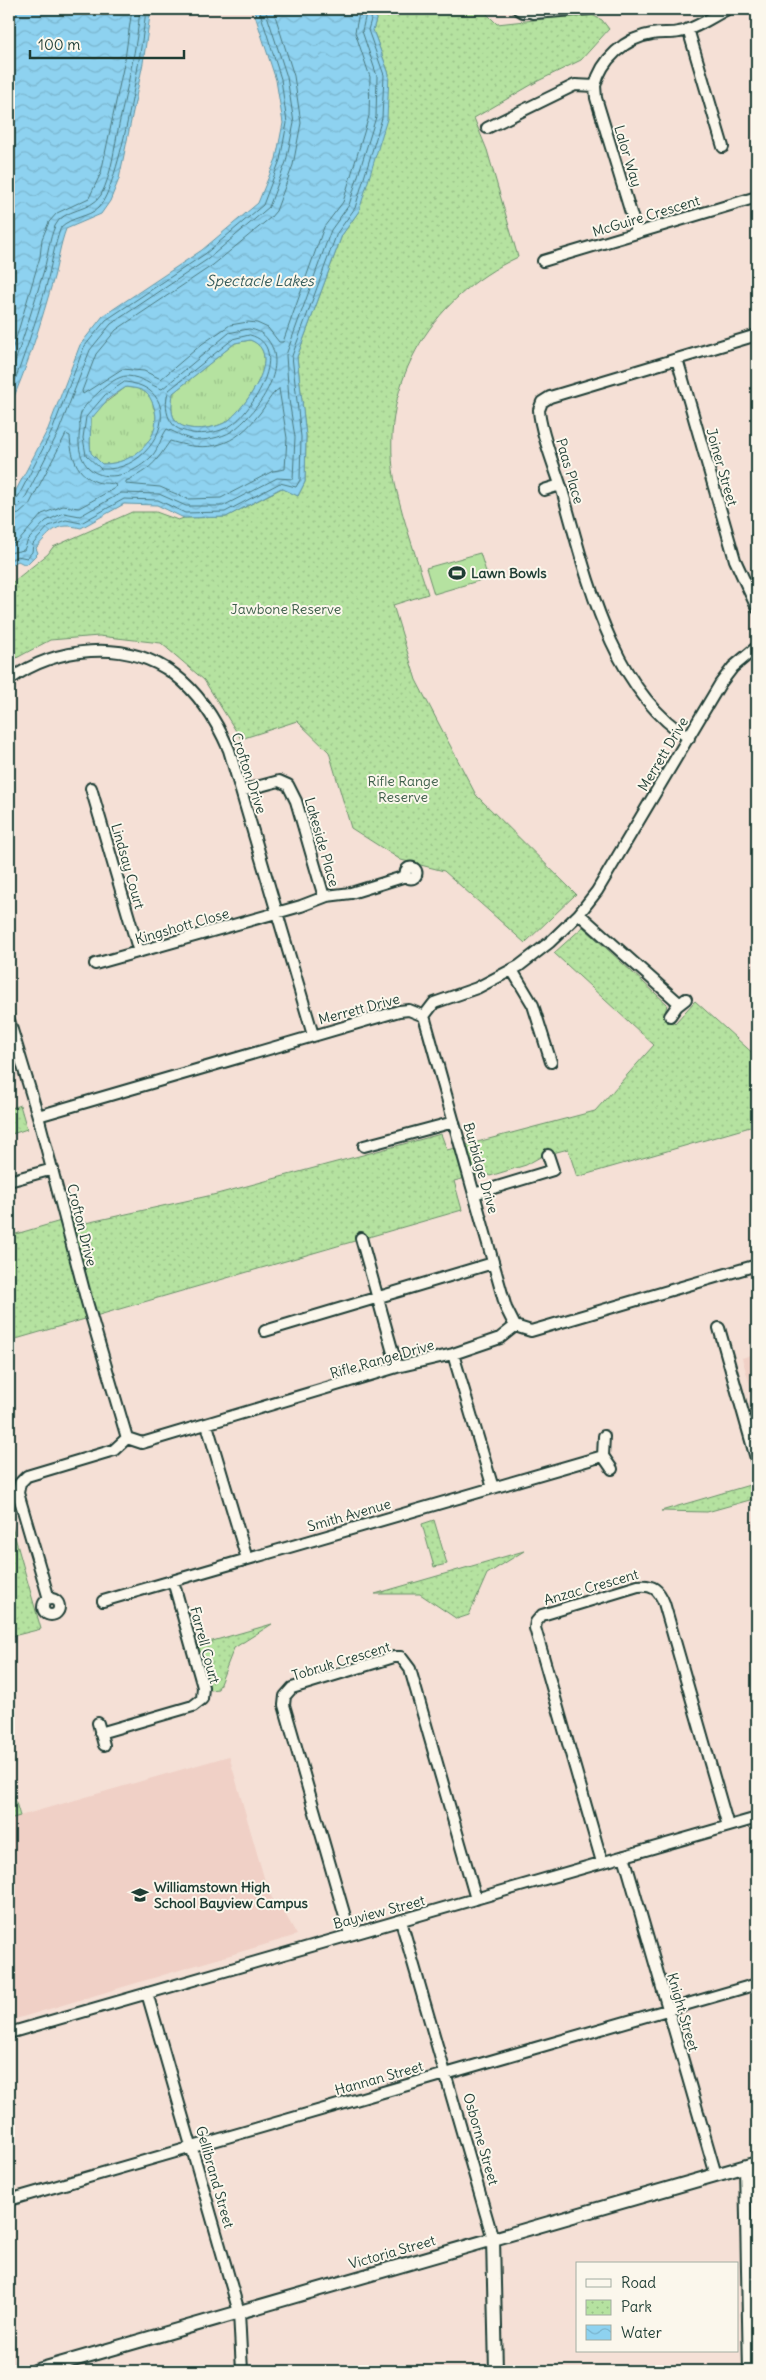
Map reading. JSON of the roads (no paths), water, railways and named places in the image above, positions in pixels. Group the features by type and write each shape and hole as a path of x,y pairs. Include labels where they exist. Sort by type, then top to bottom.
{"street":[{"path":"518,9 523,12 533,13 589,9"},
{"path":"533,13 545,9"},
{"path":"553,9 564,12"},
{"path":"487,128 574,85 596,86 605,65 625,44 647,35 677,33 728,9"},
{"path":"688,29 723,147"},
{"name":"Lalor Way","path":"596,86 596,98 637,233"},
{"name":"McGuire Crescent","path":"543,261 757,197"},
{"name":"Paas Place","path":"689,738 669,724 651,704 635,682 609,637 595,603 539,410 544,401 550,397 757,335"},
{"name":"Joiner Street","path":"677,359 735,560 757,608"},
{"path":"544,490 560,485"},
{"name":"Merrett Drive","path":"38,1116 399,1011 409,1010 424,1016 434,1003 477,988 512,970 550,942 579,914 597,890 720,684 733,667 757,647"},
{"name":"Crofton Drive","path":"9,680 39,663 79,651 108,651 135,656 157,663 174,674 206,707 220,728 230,750 313,1035"},
{"name":"Lakeside Place","path":"241,791 279,781 288,785 296,802 324,897"},
{"name":"Lindsay Court","path":"91,788 139,952"},
{"name":"Kingshott Close","path":"96,964 276,913 324,897 351,893 406,876"},
{"path":"579,914 682,1001 670,1016"},
{"path":"512,970 533,1005 551,1062"},
{"name":"Burbidge Drive","path":"424,1016 506,1308 515,1326"},
{"name":"Crofton Drive","path":"9,1020 53,1169 87,1302 123,1430 127,1438"},
{"path":"364,1146 454,1122"},
{"path":"474,1194 553,1170 548,1155"},
{"path":"9,1181 53,1169"},
{"path":"361,1238 398,1366"},
{"path":"265,1331 493,1263"},
{"path":"515,1326 530,1331 757,1266"},
{"name":"Rifle Range Drive","path":"127,1438 142,1443 398,1366 453,1354 500,1338 515,1326"},
{"path":"719,1328 757,1462"},
{"path":"453,1354 493,1488"},
{"path":"207,1424 246,1559"},
{"path":"604,1436 603,1456 612,1469"},
{"path":"49,1599 20,1499 19,1485 27,1476 114,1450 127,1438"},
{"name":"Smith Avenue","path":"103,1602 603,1456"},
{"name":"Farrell Court","path":"104,1745 99,1728 193,1706 202,1699 203,1687 174,1581"},
{"name":"Anzac Crescent","path":"602,1862 535,1628 536,1622 542,1615 638,1586 649,1585 656,1589 664,1603 728,1826"},
{"name":"Tobruk Crescent","path":"350,1934 284,1704 285,1696 292,1688 394,1657 401,1658 410,1669 476,1899"},
{"name":"Bayview Street","path":"9,2033 757,1818"},
{"name":"Knight Street","path":"624,1856 716,2175"},
{"name":"Osborne Street","path":"401,1921 492,2239 496,2371"},
{"name":"Hannan Street","path":"9,2200 757,1984"},
{"name":"Gellibrand Street","path":"147,1993 239,2312 242,2371"},
{"path":"749,2371 751,2165"},
{"name":"Victoria Street","path":"35,2371 751,2165"}],"water":[{"path":"9,9 151,9 143,63 119,179 110,201 101,214 66,229 39,327 9,408"},
{"name":"Spectacle Lakes","path":"253,9 379,9 373,30 389,74 387,119 359,211 342,235 297,357 306,436 305,482 298,496 281,488 226,517 184,518 157,505 124,504 81,528 66,526 56,529 46,536 36,548 38,553 26,565 18,561 9,566 9,499 14,494 48,429 80,345 103,316 202,250 258,203 276,159 283,123 276,80","holes":["250,340 260,347 264,356 263,367 259,380 252,392 236,413 224,423 209,428 193,429 179,424 172,414 173,393 235,343","126,387 139,389 148,396 153,404 156,416 155,427 151,437 136,454 125,460 102,464 91,453 91,419 108,399"]}],"place":[{"name":"Lawn Bowls","path":"457,573"},
{"name":"Williamstown High School Bayview Campus","path":"140,1895"}],"park label":[{"name":"Jawbone Reserve","path":"286,609"},
{"name":"Rifle Range Reserve","path":"403,790"}]}
